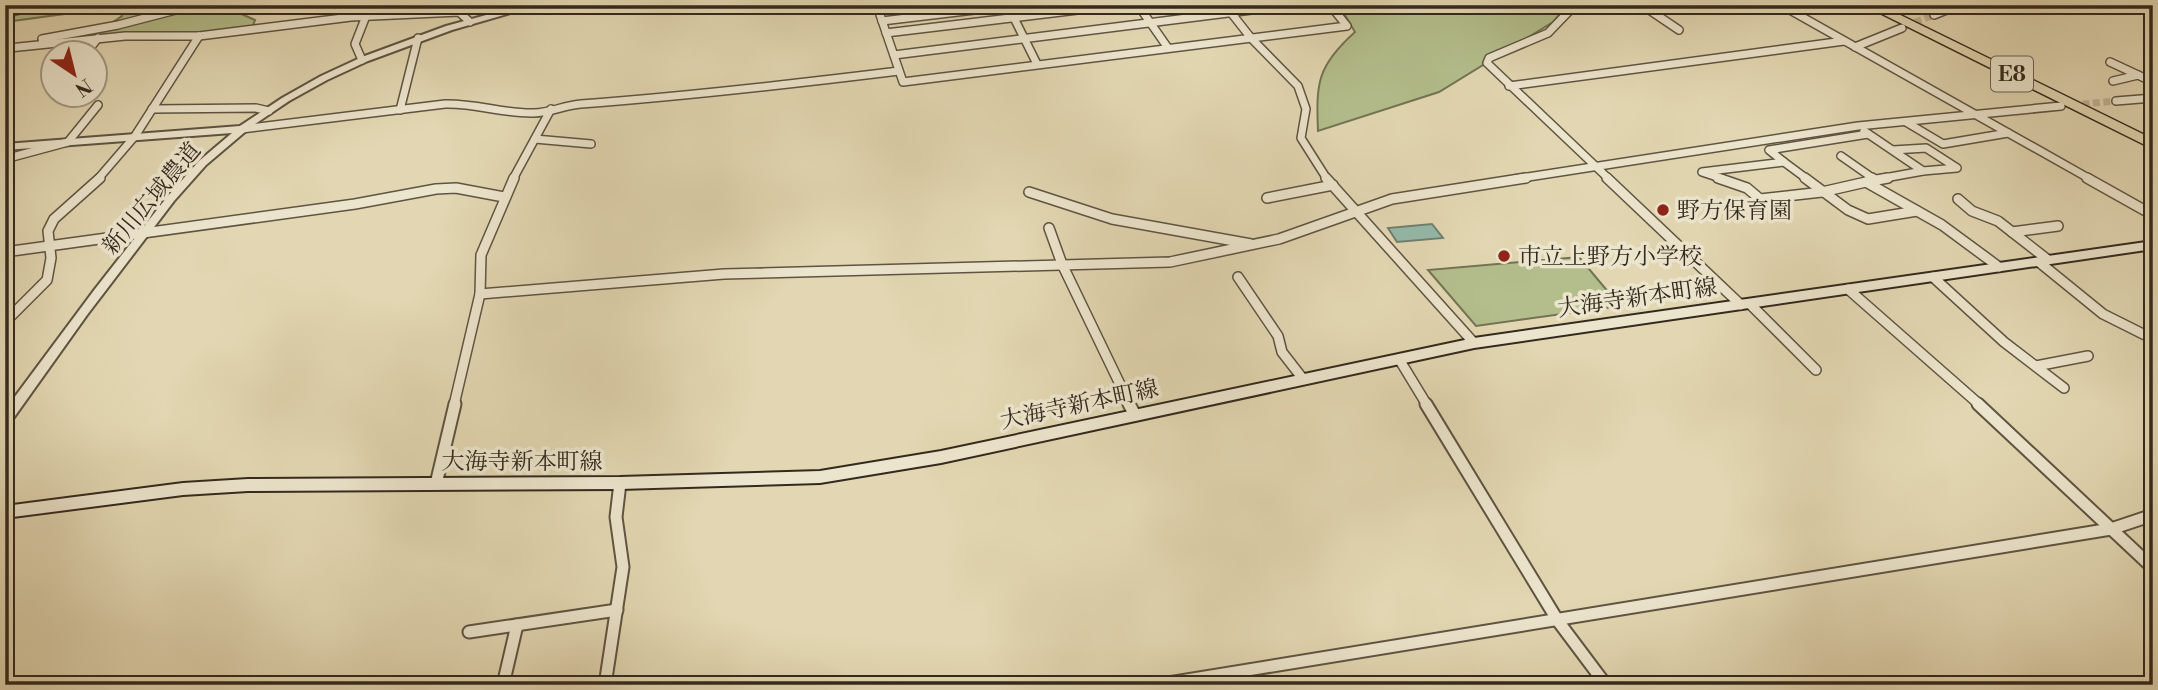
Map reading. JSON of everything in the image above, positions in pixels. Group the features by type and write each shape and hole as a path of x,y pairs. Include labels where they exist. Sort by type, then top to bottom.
{"highway":[{"name":"E8","path":"1870,5 2153,145"},
{"name":"E8","path":"1886,5 2153,135"}],"main road":[{"name":"大海寺新本町線","path":"5,512 183,489 306,484 620,483 834,475 889,467 1474,344 2153,245"}],"street":[{"path":"5,15 45,5"},
{"path":"7,50 24,42 78,34 195,5"},
{"path":"351,17 356,5"},
{"path":"887,33 1119,5"},
{"path":"1138,5 1168,48"},
{"path":"1226,5 1251,38 1298,86 1306,109 1301,138 1307,153 1474,344"},
{"path":"894,55 1291,5"},
{"path":"877,6 903,82 1347,26 1330,5"},
{"path":"1575,5 1548,33 1489,58 1487,63 1492,71 1816,370"},
{"path":"1642,5 1679,30"},
{"path":"1780,5 2153,215"},
{"path":"1934,15 1958,5"},
{"name":"新川広域農道","path":"5,420 61,339 173,194 213,153 242,129 269,111 362,60 418,38 527,6"},
{"path":"882,21 1008,6 1037,64"},
{"path":"98,38 199,36 351,17 459,12 470,22"},
{"path":"362,60 355,54 353,45 366,16"},
{"path":"1856,47 1902,28"},
{"path":"5,323 47,280 51,258 48,231 54,219 104,174 135,136 199,36"},
{"path":"400,110 418,38"},
{"path":"1509,86 1844,40"},
{"path":"7,50 38,46"},
{"path":"2110,62 2153,82"},
{"path":"5,147 242,129 471,103 497,111 537,113 574,104 695,96 899,71"},
{"path":"2113,81 2138,74"},
{"path":"2116,102 2153,98"},
{"path":"480,294 724,274 1170,262 1255,245 1415,195 1858,126 2061,106"},
{"path":"152,109 256,107 269,111"},
{"path":"5,159 68,142 96,108"},
{"path":"436,484 480,294 481,255 504,197 551,109"},
{"path":"1906,122 1943,144 2008,133"},
{"path":"1858,126 1923,171"},
{"path":"1868,134 1769,150 1822,192 1868,219 1918,211"},
{"path":"535,139 591,144"},
{"path":"1784,162 1702,172 1747,188 1760,199 1822,192 1923,171 1957,168 1926,148 1892,150"},
{"path":"1841,156 1875,180"},
{"path":"1866,182 1942,225 1999,268"},
{"path":"1267,198 1333,185"},
{"path":"5,252 396,197 436,189 456,188 504,197"},
{"path":"1029,191 1112,219 1255,245"},
{"path":"1958,199 1972,211 1998,221 2012,232 2103,314 2153,339"},
{"path":"2012,232 2058,226"},
{"path":"1049,228 1062,264 1135,415"},
{"path":"1238,277 1278,336 1282,352 1303,379"},
{"path":"1933,277 2064,388"},
{"path":"1848,289 1939,367 2153,568"},
{"path":"2036,366 2088,356"},
{"path":"1399,359 1558,621 1605,685"},
{"path":"605,685 623,567 616,517 620,483"},
{"path":"1156,685 2111,529 2153,515"},
{"path":"469,632 617,610"},
{"path":"503,685 517,625"}],"shaded area":[{"path":"5,5 131,5 5,22"},
{"path":"141,5 221,5 255,20 252,28 202,34 91,37 122,16 120,10"},
{"path":"1339,5 1568,5 1553,22 1439,92 1318,131 1318,100 1322,76 1333,55 1355,32"},
{"path":"1432,224 1443,238 1397,242 1388,228"},
{"path":"1579,257 1620,306 1476,326 1428,270"}],"tunnel":[{"path":"1905,26 1934,15"},
{"path":"2072,105 2116,101"}],"place":[{"name":"野方保育園","path":"1663,210"},
{"name":"市立上野方小学校","path":"1504,256"}]}
